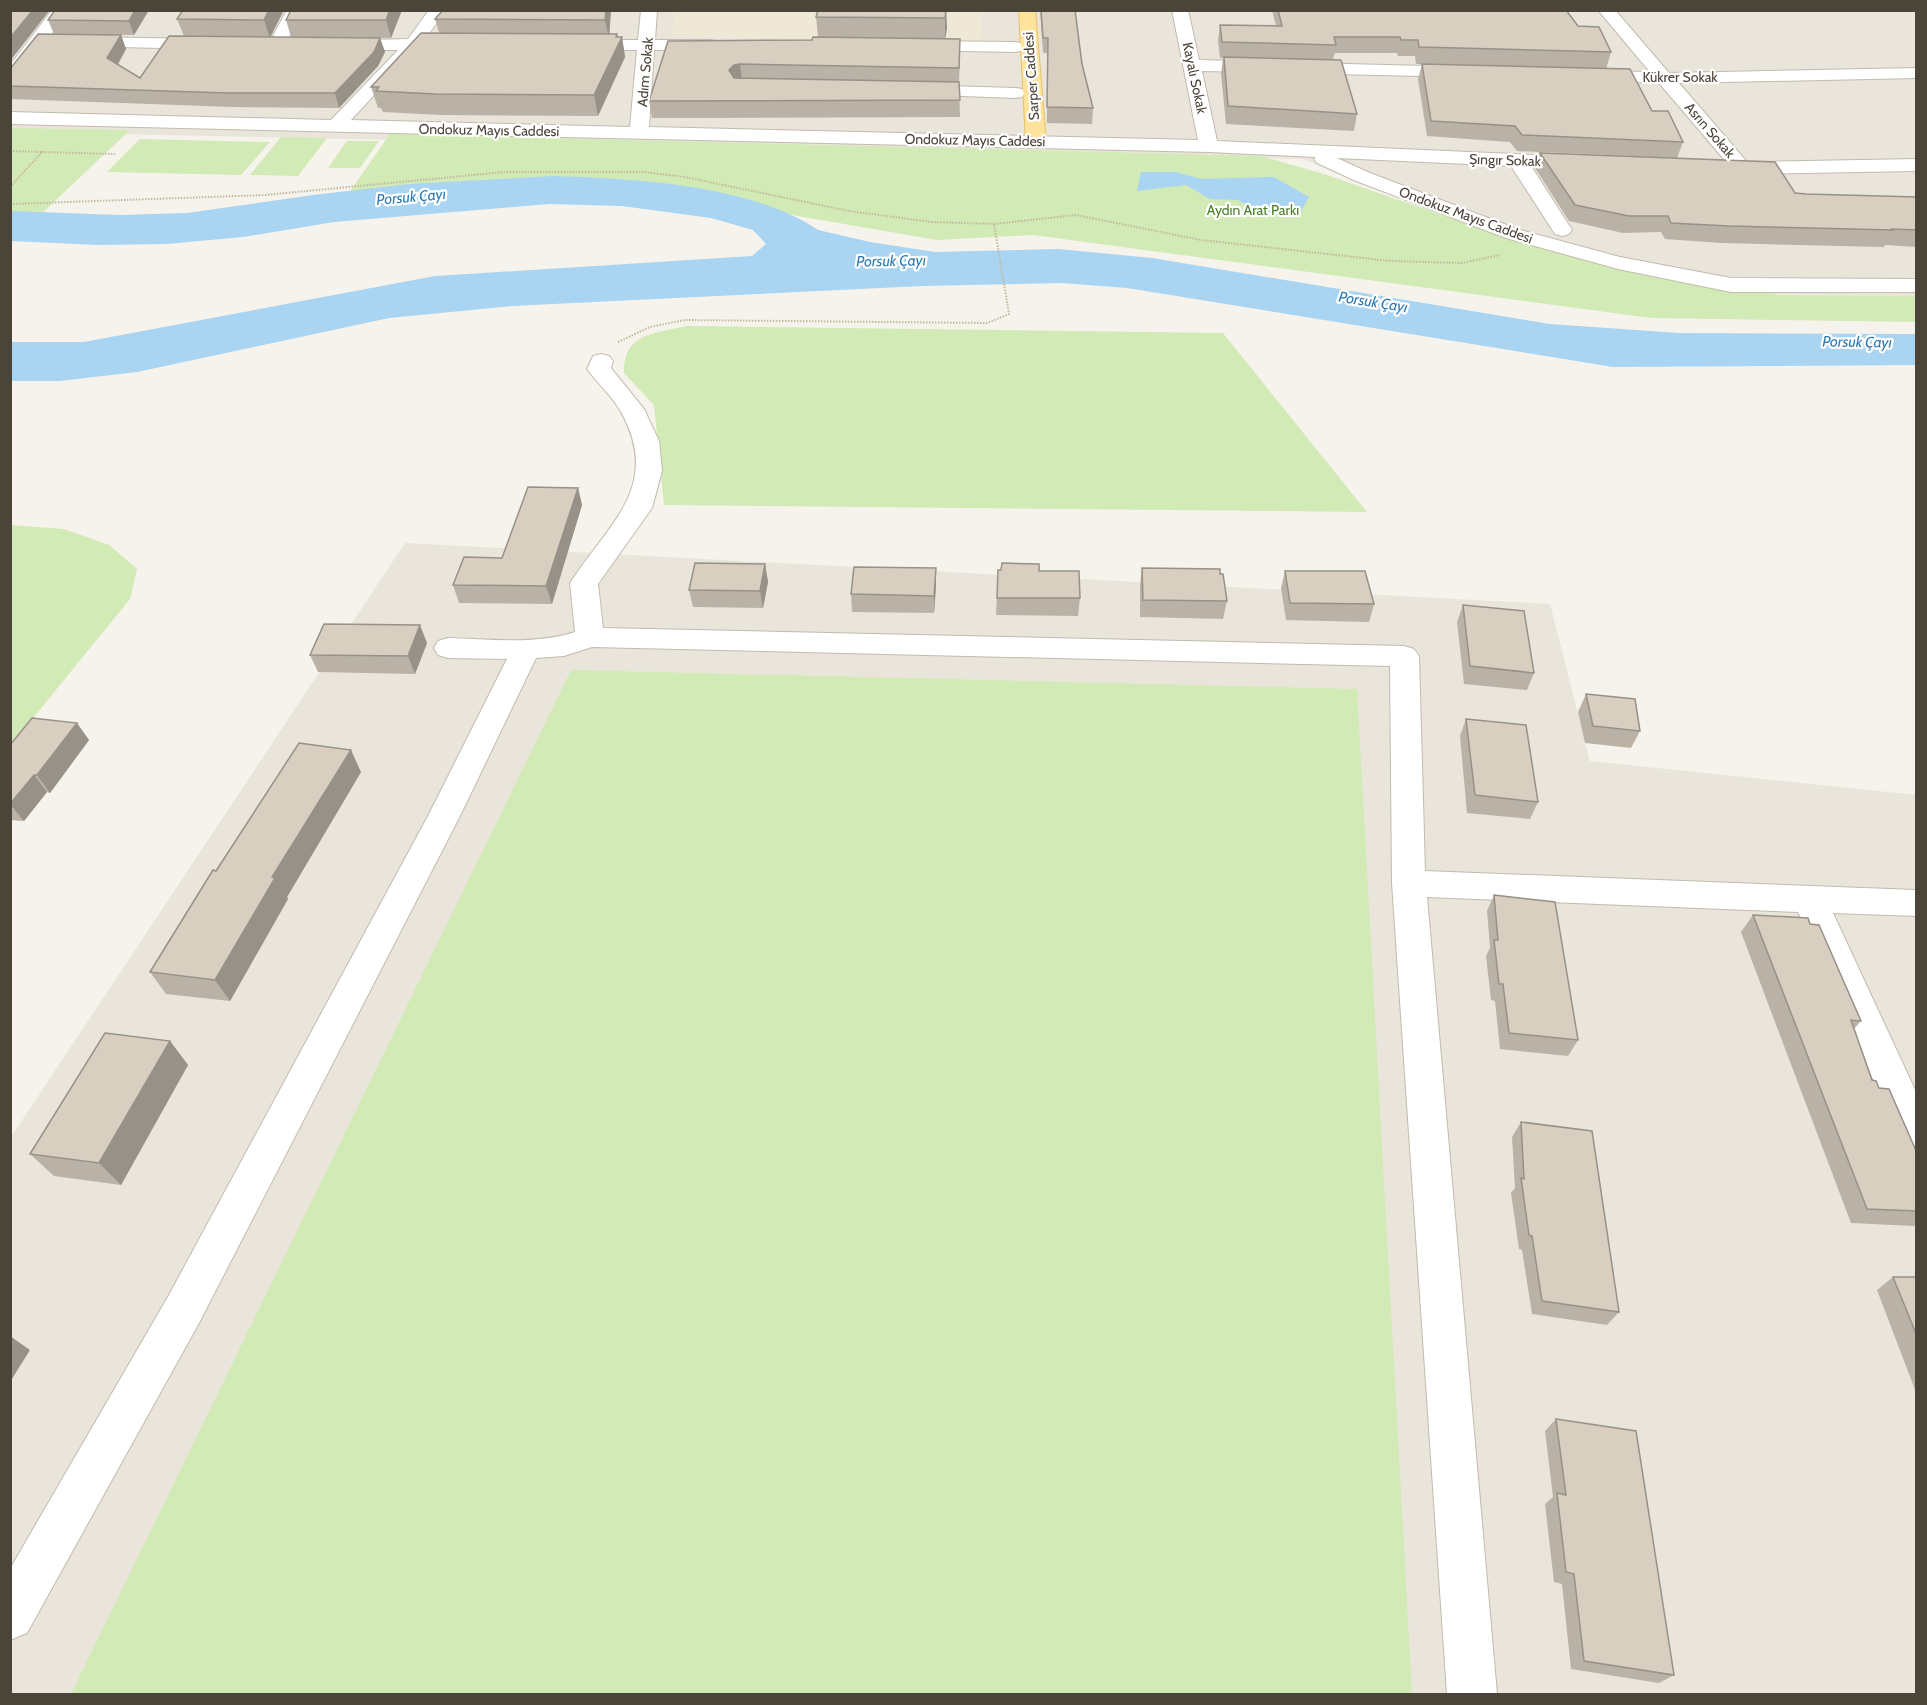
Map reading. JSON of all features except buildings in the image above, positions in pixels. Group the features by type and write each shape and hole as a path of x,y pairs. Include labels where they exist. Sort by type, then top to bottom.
{"main road":[{"name":"Sarper Caddesi","path":"1014,10 1016,93 1027,142"},
{"name":"Sarper Caddesi","path":"1027,10 1027,142"}],"street":[{"path":"10,78 60,10"},
{"path":"296,10 271,45 300,45"},
{"path":"335,127 412,44 438,10"},
{"name":"Adım Sokak","path":"639,132 649,10"},
{"name":"Kayalı Sokak","path":"1180,10 1209,147"},
{"path":"1588,10 1621,10"},
{"name":"Asrın Sokak","path":"1607,11 1742,168"},
{"path":"21,32 40,36 229,44"},
{"path":"322,45 471,44"},
{"path":"565,45 730,45"},
{"path":"896,46 1015,47"},
{"path":"1192,65 1476,73"},
{"name":"Kükrer Sokak","path":"1571,75 1665,78 1917,73"},
{"path":"902,90 1016,93"},
{"name":"Ondokuz Mayıs Caddesi","path":"10,118 1027,142 1310,152 1374,181 1513,234 1556,237 1618,263 1731,285 1917,286"},
{"name":"Şıngır Sokak","path":"1310,152 1600,164"},
{"path":"1517,160 1556,237"},
{"path":"1715,168 1917,165"},
{"path":"591,637 584,583 639,508 649,471 647,441 632,409 599,369 600,361"},
{"path":"448,648 526,649 564,646 591,637 1404,656 1408,883 1472,1695"},
{"path":"10,1616 184,1309 444,816 526,649"},
{"path":"1408,883 1917,903"},
{"path":"1809,899 1917,1132"}],"path":[{"path":"10,151 115,154"},
{"path":"10,187 42,152"},
{"path":"10,204 265,195 504,171 645,172 685,177 849,212 932,222 994,224 1076,215 1201,240 1391,261 1462,263 1556,237"},
{"path":"600,361 620,340 664,322 685,320 987,323 1009,314 1008,297 994,224"}],"shaded area":[{"path":"981,10 983,41 672,37 675,11"},
{"path":"11,11 1916,11 1916,296 1727,294 1610,277 1303,159 11,132"},
{"path":"405,543 1550,604 1590,761 1916,795 1916,1694 11,1694 11,1137"}],"green space":[{"path":"10,128 130,130 39,216 11,217"},
{"name":"Aydın Arat Parkı","path":"390,134 1261,156 1324,174 1514,240 1779,295 1916,296 1916,322 1651,318 1033,235 937,240 792,215 668,188 519,184 346,197"},
{"path":"281,137 327,138 298,176 250,175"},
{"path":"140,139 270,142 241,175 107,172"},
{"path":"347,141 379,141 360,168 328,168"},
{"path":"686,326 1223,333 1367,512 664,505 654,405 624,373 625,360 629,350 643,337"},
{"path":"11,525 64,529 109,545 137,569 130,599 11,745"},
{"path":"571,670 1357,689 1412,1694 71,1694"}],"water":[{"path":"1141,172 1176,172 1202,179 1274,177 1309,197 1301,211 1286,215 1263,214 1238,200 1210,199 1186,185 1137,191"},
{"path":"537,193 604,193 685,199 870,242 935,252 1058,249 1152,258 1550,324 1679,333 1916,334 1916,365 1613,367 1127,288 1062,283 922,286 512,306 389,318 137,372 60,381 11,381 11,342 84,342 435,276 752,256 766,244 753,230 711,218 622,206 549,204 334,222 243,237 167,244 97,245 11,241 11,227 143,233 217,228 333,210"}],"waterway":[{"name":"Porsuk Çayı","path":"10,223 121,227 165,226 235,219 313,206 409,195 506,188 603,189 698,200 753,213 803,237 831,262"}]}
